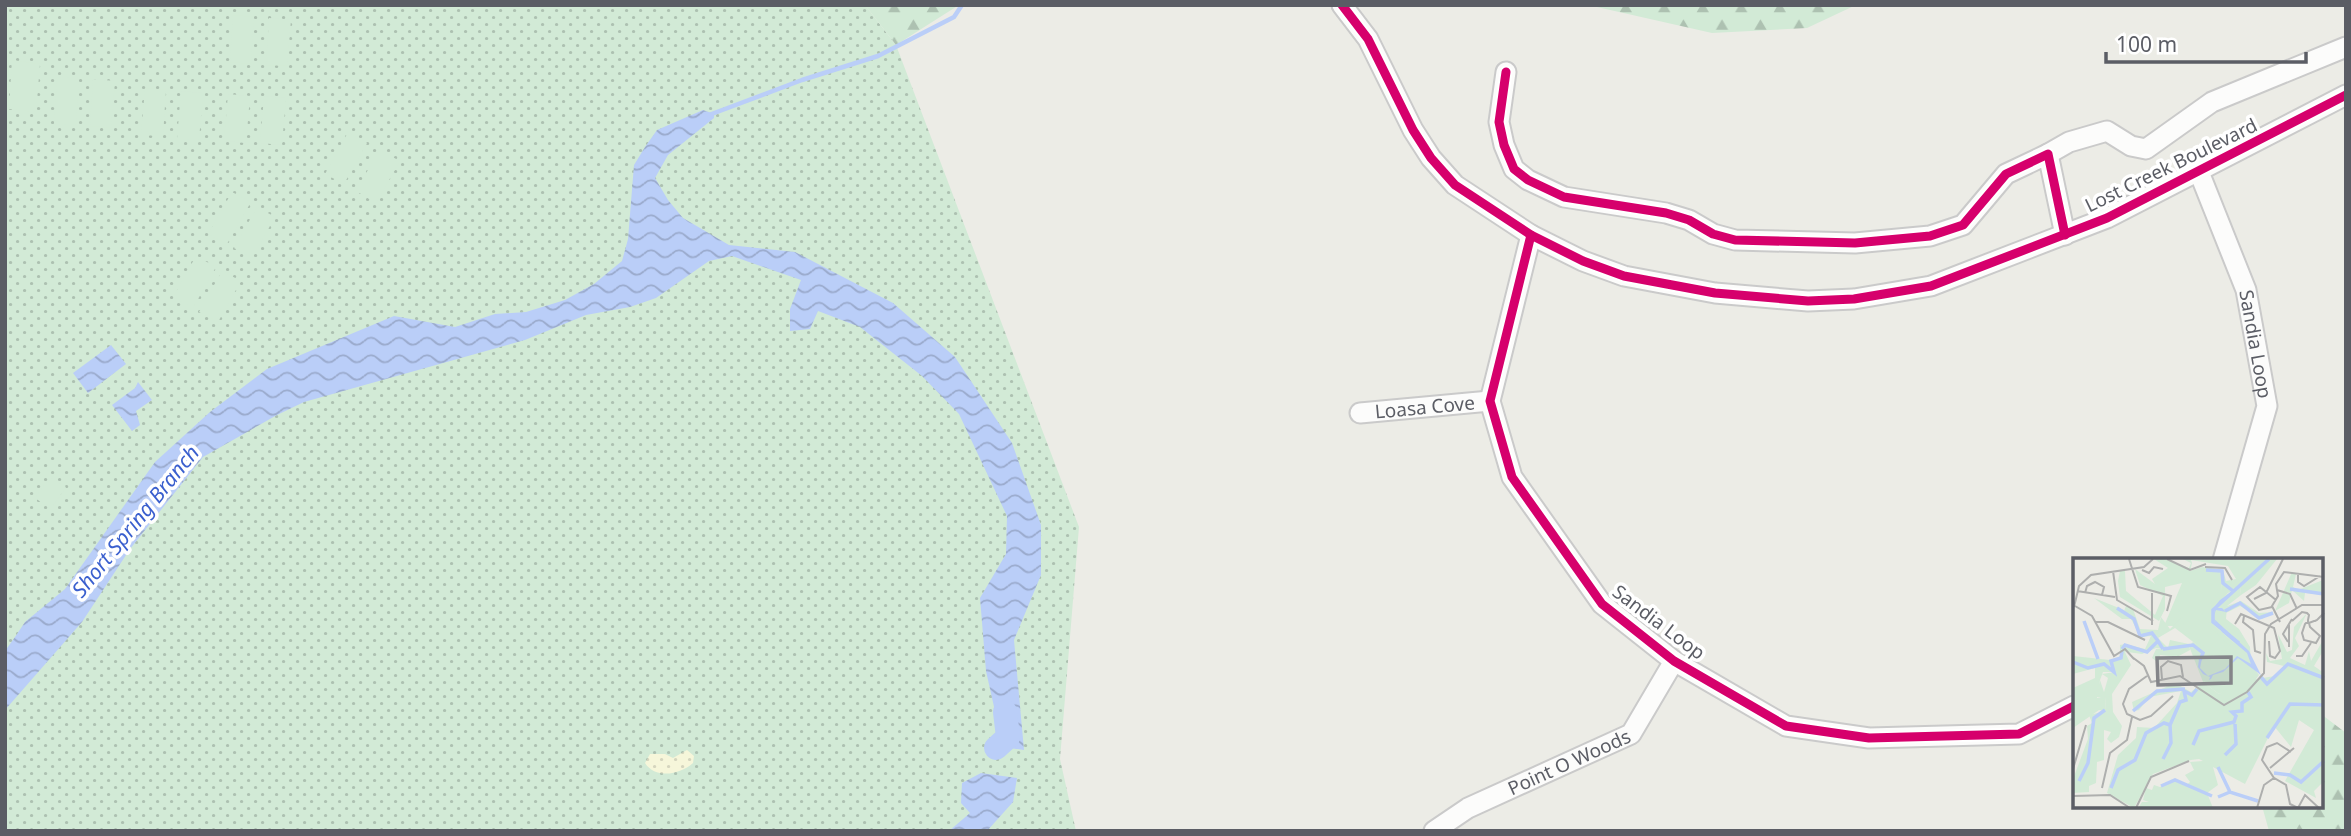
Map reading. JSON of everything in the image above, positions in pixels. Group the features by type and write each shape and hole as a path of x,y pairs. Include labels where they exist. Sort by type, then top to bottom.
{"street":[{"name":"Lost Creek Boulevard","path":"1342,5 1367,39 1413,130 1431,158 1455,185 1531,235 1624,276 1714,293 1808,301 1854,299 1931,286 2107,218 2346,95"},
{"path":"1506,72 1499,122 1501,133 1514,169 1528,180 1564,197 1666,213 1689,220 1713,234 1735,240 1826,244 1886,242 1930,236 1963,225 2006,174 2069,142 2107,131 2131,146 2146,149 2212,102 2346,47"},
{"path":"2048,154 2065,235"},
{"name":"Sandia Loop","path":"2200,172 2246,290 2267,406 2223,558"},
{"path":"1490,401 1531,235"},
{"name":"Sandia Loop","path":"1490,401 1512,477 1602,604 1674,661 1786,726 1869,738 2019,734 2073,707"},
{"name":"Loasa Cove","path":"1360,413 1490,401"},
{"name":"Point O Woods","path":"1434,831 1468,808 1631,734 1674,661"}],"green space":[{"path":"5,5 865,5 896,45 1079,527 1060,759 1076,831 5,831"},
{"path":"865,5 959,5 896,45"},
{"path":"1588,5 1856,5 1807,28 1712,33"},
{"path":"233,15 254,17 251,64 230,62"},
{"path":"269,18 291,20 287,66 266,65"},
{"path":"12,60 40,64 36,112 9,109"},
{"path":"57,77 79,78 76,125 54,124"},
{"path":"93,79 115,81 111,128 90,126"},
{"path":"145,88 166,90 163,136 141,135"},
{"path":"181,91 203,93 199,140 177,139"},
{"path":"228,94 250,96 246,143 224,141"},
{"path":"264,96 286,98 282,145 260,143"},
{"path":"348,132 367,143 344,184 325,174"},
{"path":"379,150 400,161 376,203 356,191"},
{"path":"232,192 251,202 227,244 208,234"},
{"path":"257,207 275,217 252,258 234,248"},
{"path":"196,256 216,267 193,308 173,297"},
{"path":"222,271 241,281 218,322 199,312"},
{"path":"50,477 66,487 51,509 35,498"},
{"path":"2323,716 2346,733 2346,831 2269,831 2263,808 2323,808"}],"sand":[{"path":"687,750 694,756 693,763 682,770 669,774 655,772 645,763 650,754 665,754 673,758"}],"water":[{"path":"703,110 714,114 714,118 668,155 655,178 683,218 729,245 795,252 893,303 955,357 1012,443 1041,525 1041,575 1014,640 1024,750 1003,747 986,671 980,598 1006,554 1007,516 959,414 922,376 860,327 818,311 810,329 790,331 790,309 801,280 732,256 709,261 656,298 630,307 586,315 525,340 304,402 203,457 130,549 82,622 5,710 5,651 25,622 65,589 155,462 210,412 267,369 394,316 455,327 495,314 526,312 565,300 594,284 622,261 628,239 634,165 645,147 657,130"},
{"path":"111,345 126,364 88,393 73,373"},
{"path":"138,382 152,400 136,411 140,425 132,431 112,405 135,388"},
{"path":"981,773 1017,778 1013,802 987,831 949,831 970,813 961,803 962,783"}],"waterway":[{"path":"709,115 802,80 878,56 954,17 962,5"},
{"name":"Short Spring Branch","path":"996,748 1008,737 1005,712"}],"cycle path":[{"path":"1342,5 1368,39 1413,130 1431,158 1455,185 1531,235 1583,261 1624,276 1715,293 1808,301 1854,299 1931,286 2107,218 2346,95"},
{"path":"1506,72 1499,122 1504,145 1514,169 1528,180 1564,197 1666,213 1689,220 1713,234 1735,240 1855,243 1930,236 1963,225 2006,174 2048,154 2065,235"},
{"path":"1531,235 1490,401 1512,477 1602,604 1674,661 1786,726 1869,738 2019,734 2073,707"}]}
